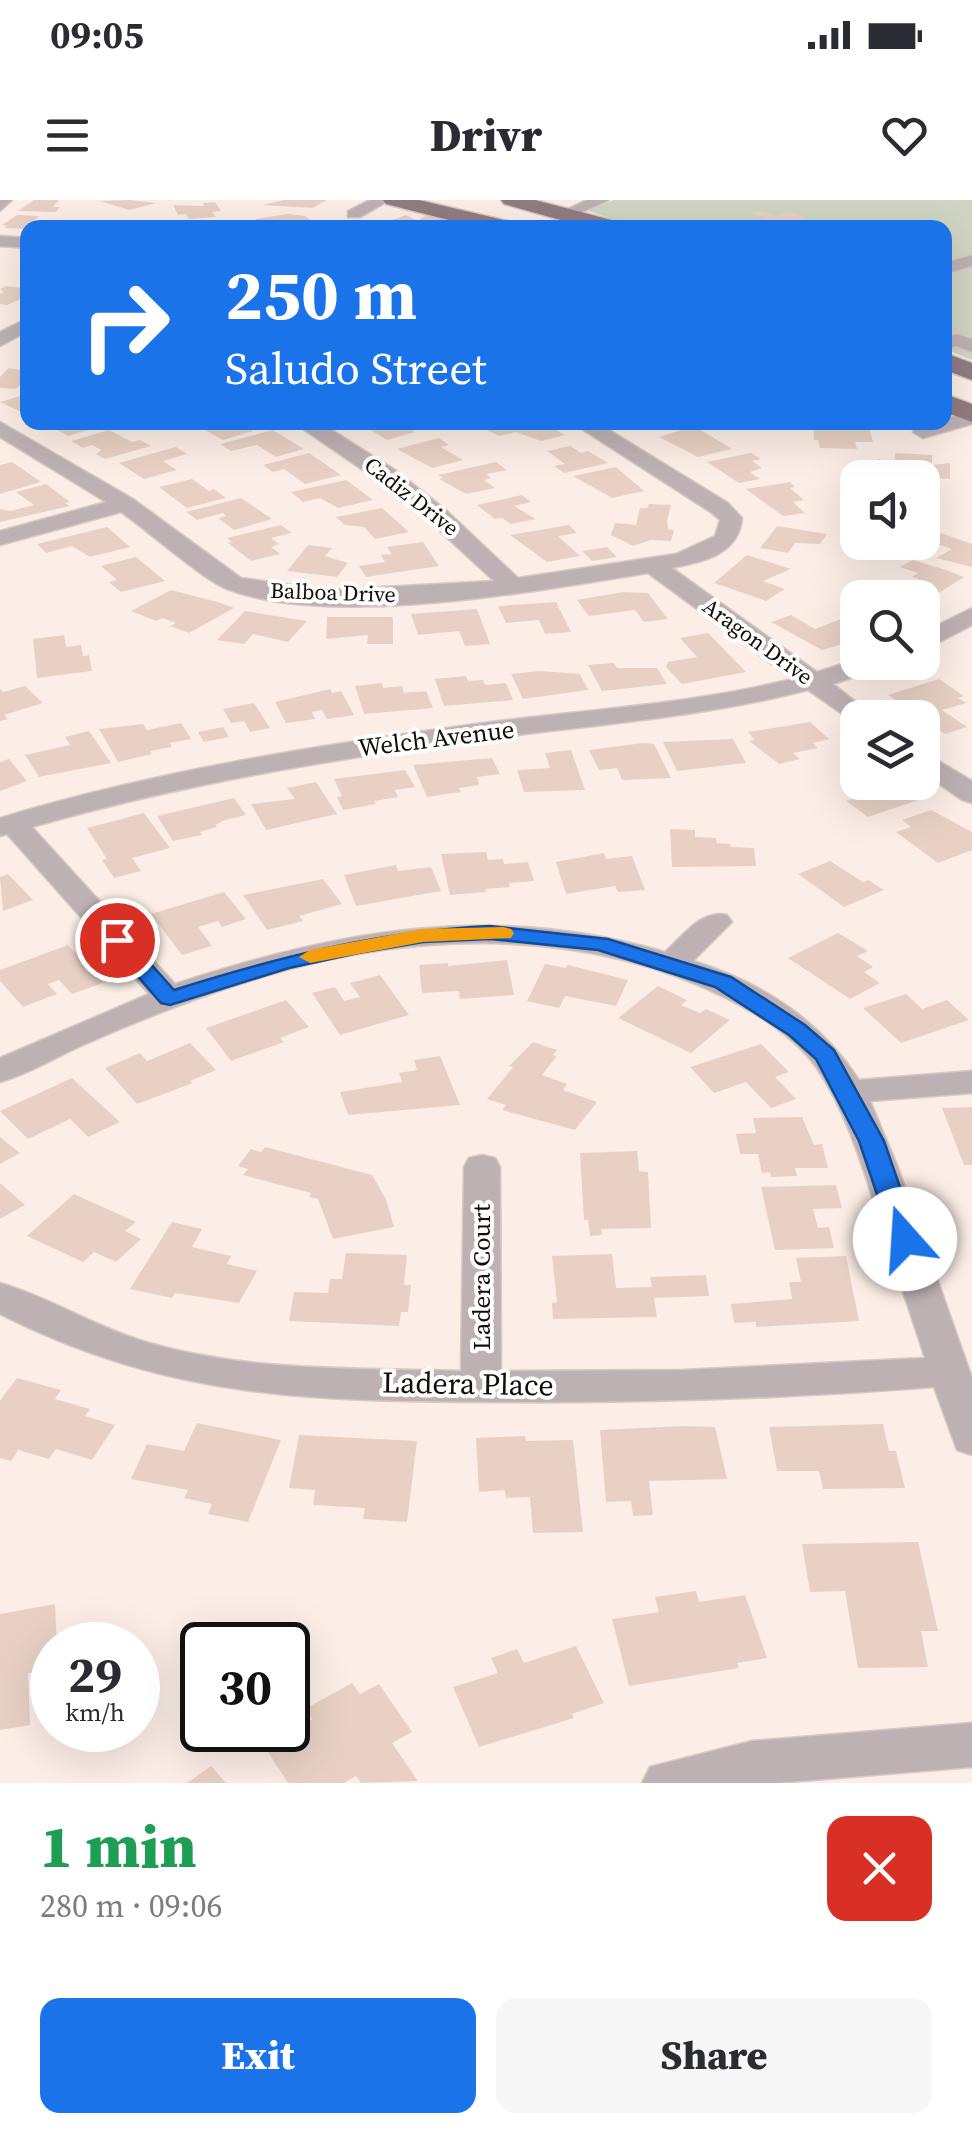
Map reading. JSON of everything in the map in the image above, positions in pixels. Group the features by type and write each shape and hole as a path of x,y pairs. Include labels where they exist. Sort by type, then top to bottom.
{"main road":[{"path":"393,200 475,220"},
{"path":"511,200 590,220"},
{"path":"958,345 972,372"}],"street":[{"path":"354,214 382,200"},
{"path":"568,213 600,200"},
{"name":"Balboa Drive","path":"0,428 125,504 232,582 249,588 361,597 510,584 652,565 690,557 720,545 732,528 731,518 692,488 594,430"},
{"name":"Cadiz Drive","path":"317,430 377,465 421,499 510,584"},
{"path":"923,432 929,430"},
{"path":"0,538 125,504"},
{"name":"Aragon Drive","path":"652,565 840,701"},
{"path":"940,634 972,615"},
{"name":"Welch Avenue","path":"6,825 166,781 322,753 696,706 840,673"},
{"path":"940,772 972,794"},
{"path":"6,825 170,998"},
{"path":"671,964 716,922"},
{"path":"0,1071 170,998 283,963 423,936 490,932 600,943 723,982 797,1030 826,1055 848,1092 872,1141 972,1440"},
{"path":"848,1092 972,1082"},
{"name":"Ladera Court","path":"480,1386 482,1167"},
{"name":"Ladera Place","path":"0,1298 69,1332 178,1366 279,1381 480,1386 804,1382 949,1371"},
{"path":"667,1783 752,1764 972,1745"}],"green space":[{"path":"614,200 972,200 972,360 952,352 952,220 614,220 587,210"}],"building":[{"path":"34,200 59,200 53,207 60,207 56,212 18,211"},
{"path":"284,200 327,200 312,208 263,205"},
{"path":"100,201 156,203 129,210"},
{"path":"215,202 221,211 212,212 216,217 189,219 186,214 178,215 173,205 204,206 203,203"},
{"path":"790,212 809,218 763,220 767,219 749,213 776,216"},
{"path":"288,214 310,220 256,220"},
{"path":"17,215 39,216 35,220 20,220 20,229 2,225"},
{"path":"20,288 20,299 0,304 0,294 4,292 0,289"},
{"path":"9,368 20,370 20,386 0,388 0,377"},
{"path":"20,396 20,411 0,402"},
{"path":"58,430 88,430 68,436"},
{"path":"109,430 132,442 140,440 151,446 105,459 96,454 101,450 92,445 83,448 71,441"},
{"path":"205,430 253,431 223,440"},
{"path":"273,430 304,449 276,457 257,445 231,451 220,444"},
{"path":"371,430 415,432 387,440"},
{"path":"487,430 556,430 565,435 541,441 516,432 499,436"},
{"path":"681,430 701,430 732,449 698,457 659,437"},
{"path":"813,430 870,430 873,442 855,442 857,449 820,448 818,440 814,440"},
{"path":"439,438 449,445 441,447 463,460 432,468 397,449"},
{"path":"570,446 608,463 564,473 554,466 565,464 547,451"},
{"path":"176,447 187,454 163,461 177,470 144,479 119,463"},
{"path":"309,453 341,475 305,484 284,469 273,472 263,465"},
{"path":"751,453 761,459 752,461 762,468 750,472 760,479 739,483 707,462"},
{"path":"895,453 932,455 932,460 895,460"},
{"path":"12,462 41,482 0,494 0,465"},
{"path":"496,462 507,470 486,474 491,478 484,480 495,488 466,494 439,479 443,478 438,475"},
{"path":"950,463 950,479 940,478 940,464"},
{"path":"616,467 644,491 612,498 573,476"},
{"path":"192,479 226,498 187,508 159,487"},
{"path":"346,480 373,500 338,508 320,498 303,502 291,492"},
{"path":"790,482 795,487 790,488 804,500 793,502 805,513 783,516 746,489"},
{"path":"46,484 70,506 0,522 0,509 10,511 34,505 16,492"},
{"path":"522,495 531,502 514,506 536,519 511,524 502,518 495,519 477,505"},
{"path":"241,498 272,519 234,530 218,518 226,516 223,513 197,520 186,512"},
{"path":"649,504 671,505 667,521 668,529 674,530 671,541 651,540 633,546 611,535 615,523 636,525 640,508"},
{"path":"382,508 409,532 375,539 364,527 345,525 336,517"},
{"path":"281,525 292,533 271,538 279,544 271,547 280,554 251,561 228,543 232,542 227,538"},
{"path":"569,525 577,533 558,536 580,556 547,562 510,535"},
{"path":"777,526 827,534 820,544 795,543 788,553 760,548"},
{"path":"107,527 130,547 90,557 72,546 46,553 37,544"},
{"path":"940,533 972,544 972,567 940,559 952,549 940,545"},
{"path":"423,542 439,566 366,577 359,566 385,562 381,555 392,554 387,547"},
{"path":"308,545 332,548 325,556 348,563 337,577 287,571"},
{"path":"607,547 617,557 592,561 582,551"},
{"path":"747,555 791,569 763,581 785,589 766,601 714,583"},
{"path":"136,557 165,581 121,592 109,582 117,580 101,566"},
{"path":"913,560 964,577 940,592 940,580 917,580 912,577 918,573 900,567"},
{"path":"171,590 234,608 189,633 170,626 176,623 162,618 156,621 131,611"},
{"path":"623,592 648,593 668,619 644,622 635,610 589,616 577,600"},
{"path":"556,602 571,632 545,634 539,620 506,623 498,606"},
{"path":"477,609 490,644 465,646 459,631 418,635 411,614"},
{"path":"245,611 307,621 288,642 253,634 244,644 217,640"},
{"path":"791,615 815,629 840,619 840,645 822,650 771,622"},
{"path":"327,617 393,617 393,644 367,644 368,635 326,639"},
{"path":"708,633 746,672 682,684 666,667 668,662 697,657 680,638"},
{"path":"64,635 66,647 81,645 83,656 89,655 92,671 37,678 33,639"},
{"path":"614,663 617,668 657,668 667,684 602,691 588,665"},
{"path":"511,674 580,674 588,690 523,699"},
{"path":"466,676 468,681 483,680 485,685 506,683 513,700 444,706 435,679"},
{"path":"940,680 964,696 958,698 966,703 942,710 967,727 945,734 940,731 940,700 895,700 888,695"},
{"path":"382,683 383,688 402,686 404,693 426,691 433,708 364,714 355,686"},
{"path":"25,686 43,703 4,715 8,719 0,721 0,689 3,692"},
{"path":"330,689 332,693 341,691 354,715 327,719 322,710 312,712 315,719 286,723 275,702"},
{"path":"254,703 270,728 250,732 244,721 231,723 223,709"},
{"path":"810,722 829,739 813,743 818,748 793,753 800,759 779,764 749,741 755,740 748,732"},
{"path":"181,723 191,739 118,762 99,729 143,724 147,730"},
{"path":"223,727 229,737 204,742 198,732"},
{"path":"89,731 111,763 39,777 25,755 70,745 65,737"},
{"path":"733,739 746,763 677,771 663,742"},
{"path":"654,744 671,778 622,780 617,768 599,770 589,750"},
{"path":"571,750 585,790 524,792 517,770 550,768 545,753"},
{"path":"492,758 500,774 477,777 479,785 459,788 461,792 427,797 413,765"},
{"path":"9,759 27,781 0,791 0,762"},
{"path":"405,770 415,787 395,790 398,797 343,810 334,779"},
{"path":"316,782 337,814 266,830 251,804 295,799 287,788"},
{"path":"234,798 246,815 225,820 200,832 202,835 173,841 157,816"},
{"path":"849,800 918,800 868,817 846,801"},
{"path":"931,810 972,832 972,850 938,863 896,832 911,827 902,820"},
{"path":"144,813 170,848 132,858 141,871 114,878 87,828"},
{"path":"670,829 695,830 695,837 716,838 717,843 731,847 754,848 756,866 672,867"},
{"path":"486,852 488,860 503,859 504,864 528,862 534,881 450,895 441,854"},
{"path":"604,853 606,859 632,856 645,890 618,892 615,886 566,894 556,862"},
{"path":"830,861 884,890 844,907 798,874"},
{"path":"396,865 398,871 431,867 441,891 356,906 344,875"},
{"path":"8,874 33,900 3,911 0,877"},
{"path":"323,879 342,904 299,916 303,921 267,930 243,895"},
{"path":"224,892 246,919 222,927 218,921 198,927 212,946 182,955 151,914"},
{"path":"838,933 868,951 857,956 873,967 864,972 880,983 850,999 788,958"},
{"path":"68,945 103,983 72,994 59,980 48,984 57,994 23,1007 0,981 0,970"},
{"path":"507,960 514,995 460,999 459,991 422,993 419,965"},
{"path":"545,964 566,968 568,965 628,980 616,1006 565,996 559,1008 527,1001"},
{"path":"380,975 409,1015 340,1035 312,993 335,987 344,1001 360,997 350,983"},
{"path":"658,986 687,1000 681,1005 700,1013 706,1009 730,1020 691,1053 618,1018"},
{"path":"906,994 922,1009 947,1000 969,1020 901,1043 863,1008"},
{"path":"286,1000 309,1027 280,1038 284,1042 231,1061 206,1028"},
{"path":"533,1042 557,1050 553,1055 557,1056 542,1075 567,1084 563,1090 597,1102 575,1130 502,1110 506,1105 487,1099 513,1067 509,1066"},
{"path":"190,1043 216,1070 137,1104 105,1068 140,1053 147,1061"},
{"path":"761,1044 789,1072 775,1077 796,1099 771,1108 746,1082 714,1093 690,1067"},
{"path":"440,1056 460,1105 348,1115 340,1092 402,1082 399,1073 417,1070 414,1060"},
{"path":"72,1078 120,1122 88,1137 70,1119 28,1139 0,1111"},
{"path":"972,1107 972,1165 964,1165 942,1108"},
{"path":"802,1117 814,1145 822,1144 828,1168 795,1168 797,1176 771,1177 770,1172 762,1173 758,1154 740,1154 736,1134 756,1133 753,1118"},
{"path":"0,1137 20,1153 0,1164"},
{"path":"265,1147 372,1175 386,1199 394,1227 333,1239 318,1199 309,1197 311,1193 243,1175 248,1169 238,1166 251,1149 261,1152"},
{"path":"637,1151 639,1171 648,1172 651,1228 601,1229 602,1235 590,1236 588,1220 584,1220 580,1153"},
{"path":"0,1183 25,1205 0,1219"},
{"path":"836,1185 842,1208 813,1209 818,1228 829,1227 834,1248 775,1250 761,1187"},
{"path":"74,1194 136,1222 125,1231 141,1239 116,1262 94,1252 83,1262 27,1236"},
{"path":"172,1222 202,1229 192,1247 231,1256 227,1264 257,1271 239,1303 175,1293 172,1298 130,1289"},
{"path":"346,1253 407,1255 404,1285 411,1285 408,1312 401,1312 399,1326 289,1321 294,1292 328,1293 330,1279 342,1279"},
{"path":"612,1254 616,1288 652,1287 650,1277 706,1275 709,1296 654,1298 657,1317 553,1319 552,1303 557,1302 552,1256"},
{"path":"846,1256 859,1321 756,1327 756,1322 734,1323 731,1304 792,1299 789,1282 801,1282 796,1258"},
{"path":"17,1378 61,1390 55,1399 90,1409 85,1416 115,1425 92,1460 56,1449 49,1459 18,1450 11,1461 0,1458 0,1401"},
{"path":"197,1423 281,1440 248,1522 208,1514 212,1504 184,1498 188,1490 131,1479 147,1444 184,1451"},
{"path":"883,1424 889,1451 896,1451 905,1488 823,1489 819,1471 777,1471 769,1427"},
{"path":"715,1427 727,1479 649,1481 653,1515 633,1516 631,1501 606,1502 600,1430"},
{"path":"299,1435 417,1441 407,1522 363,1519 365,1508 313,1505 315,1490 289,1488"},
{"path":"525,1436 526,1441 573,1440 583,1532 533,1533 530,1497 506,1498 505,1490 479,1492 476,1438"},
{"path":"918,1542 938,1631 921,1631 928,1667 858,1668 845,1591 810,1592 802,1544"},
{"path":"696,1591 699,1602 745,1595 767,1658 737,1663 739,1668 629,1686 612,1619 659,1612 655,1597"},
{"path":"55,1604 56,1622 30,1622 30,1725 0,1730 0,1614"},
{"path":"576,1646 604,1703 572,1714 574,1718 479,1747 453,1687 498,1673 491,1658 517,1649 524,1663"},
{"path":"352,1683 360,1694 379,1684 412,1732 392,1743 418,1781 361,1783 356,1776 344,1783 288,1783 268,1752 310,1752 310,1706"},
{"path":"211,1766 226,1783 187,1783"}],"slow traffic":[{"path":"310,957 423,936 503,933"}],"route":[{"path":"117,940 170,998 283,963 358,946 423,936 490,932 600,943 723,982 797,1030 826,1055 872,1141 905,1239"}]}
